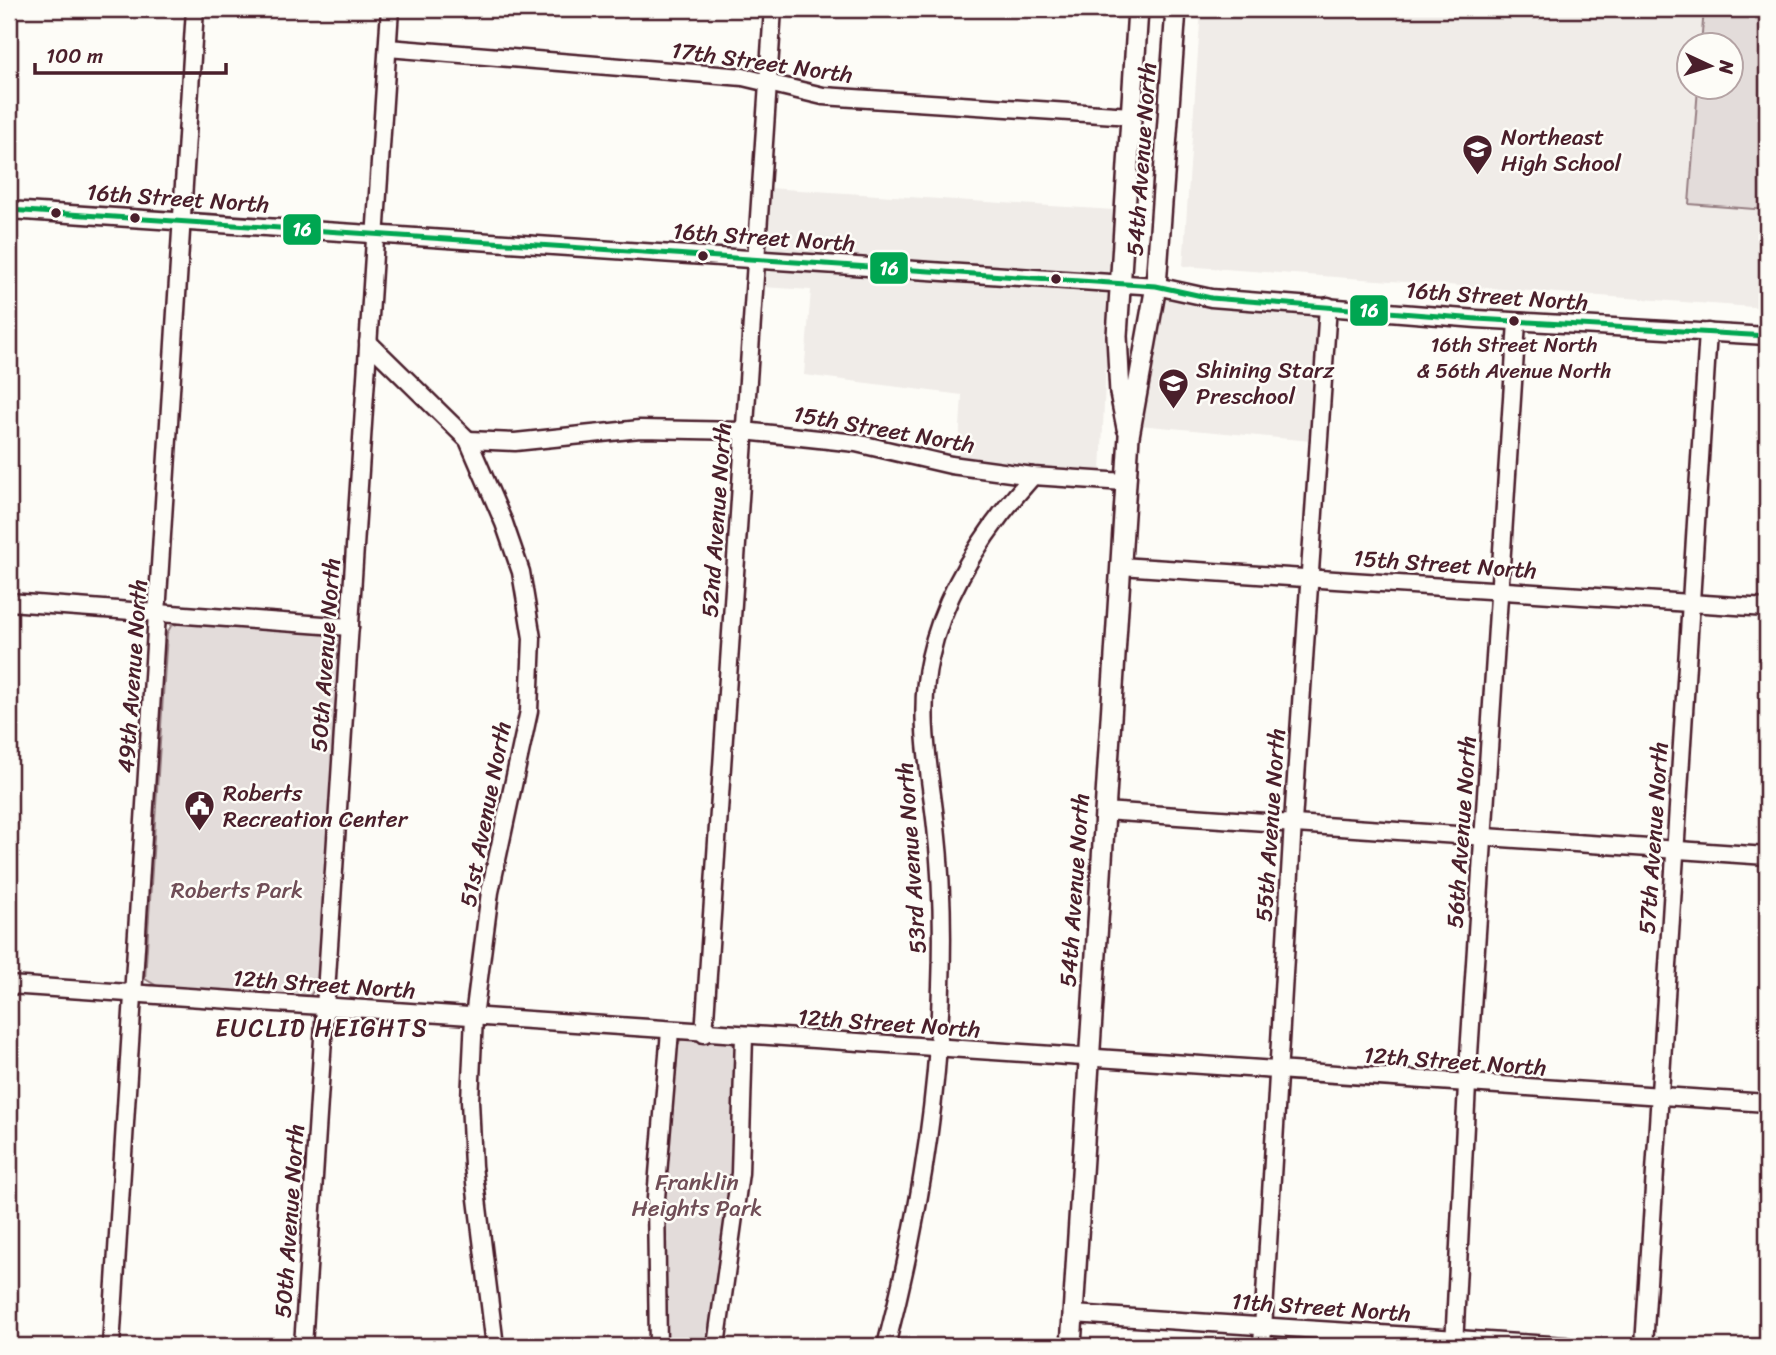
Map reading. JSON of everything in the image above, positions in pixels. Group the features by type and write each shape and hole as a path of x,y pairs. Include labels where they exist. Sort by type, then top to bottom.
{"main road":[{"name":"54th Avenue North","path":"1129,436 1120,393 1117,336 1138,9"},
{"name":"54th Avenue North","path":"1071,1346 1125,482 1129,436 1156,286 1176,9"}],"street":[{"name":"49th Avenue North","path":"111,1346 195,9"},
{"name":"50th Avenue North","path":"303,1346 390,9"},
{"name":"52nd Avenue North","path":"705,1034 773,9"},
{"name":"17th Street North","path":"388,48 743,77 823,96 1131,116"},
{"name":"16th Street North","path":"9,210 1156,286 1211,298 1767,336"},
{"name":"55th Avenue North","path":"1262,1346 1293,822 1328,306"},
{"name":"56th Avenue North","path":"1454,1343 1467,1085 1517,321"},
{"name":"57th Avenue North","path":"1644,1346 1708,332"},
{"name":"51st Avenue North","path":"368,342 468,440 504,523 521,572 532,638 533,672 529,711 490,892 474,1017 470,1100 473,1166 495,1346"},
{"name":"15th Street North","path":"468,440 514,442 640,429 744,431 856,443 951,465 1032,476 1125,482"},
{"name":"53rd Avenue North","path":"886,1346 927,1164 938,1049 940,874 925,730 930,659 951,597 982,538 1032,476"},
{"name":"15th Street North","path":"1120,566 1767,608"},
{"path":"9,602 350,627"},
{"path":"1104,811 1767,856"},
{"name":"12th Street North","path":"9,985 705,1034 1767,1103"},
{"path":"658,1346 656,1212 670,1031"},
{"path":"716,1346 740,1173 744,1036"},
{"name":"11th Street North","path":"1073,1314 1264,1326 1454,1343 1566,1346"}],"shaded area":[{"name":"Northeast High School","path":"1201,9 1767,9 1767,308 1183,266"},
{"path":"768,188 1114,210 1110,277 764,253"},
{"path":"763,267 1109,290 1101,473 958,460 962,395 804,375 811,290 762,287"},
{"path":"1162,294 1321,312 1312,441 1139,425"}],"green space":[{"path":"1704,9 1767,9 1767,210 1689,204 1697,102 1744,102 1744,32 1702,32"},
{"name":"Roberts Park","path":"180,623 321,634 333,638 339,649 319,982 310,996 159,987 145,979 167,633 171,626"},
{"name":"Franklin Heights Park","path":"691,1038 729,1041 735,1046 731,1195 708,1346 666,1346 663,1234 670,1123 677,1049 680,1040"}],"transit line":[{"name":"16","path":"9,210 1156,286 1211,298 1477,319 1767,336"}],"place":[{"name":"Northeast High School","path":"1478,177"},
{"name":"16th Street North & 56th Avenue North","path":"1514,321"},
{"name":"Shining Starz Preschool","path":"1173,410"},
{"name":"Roberts Recreation Center","path":"200,833"}],"district":[{"name":"EUCLID HEIGHTS","path":"322,1028"}]}
